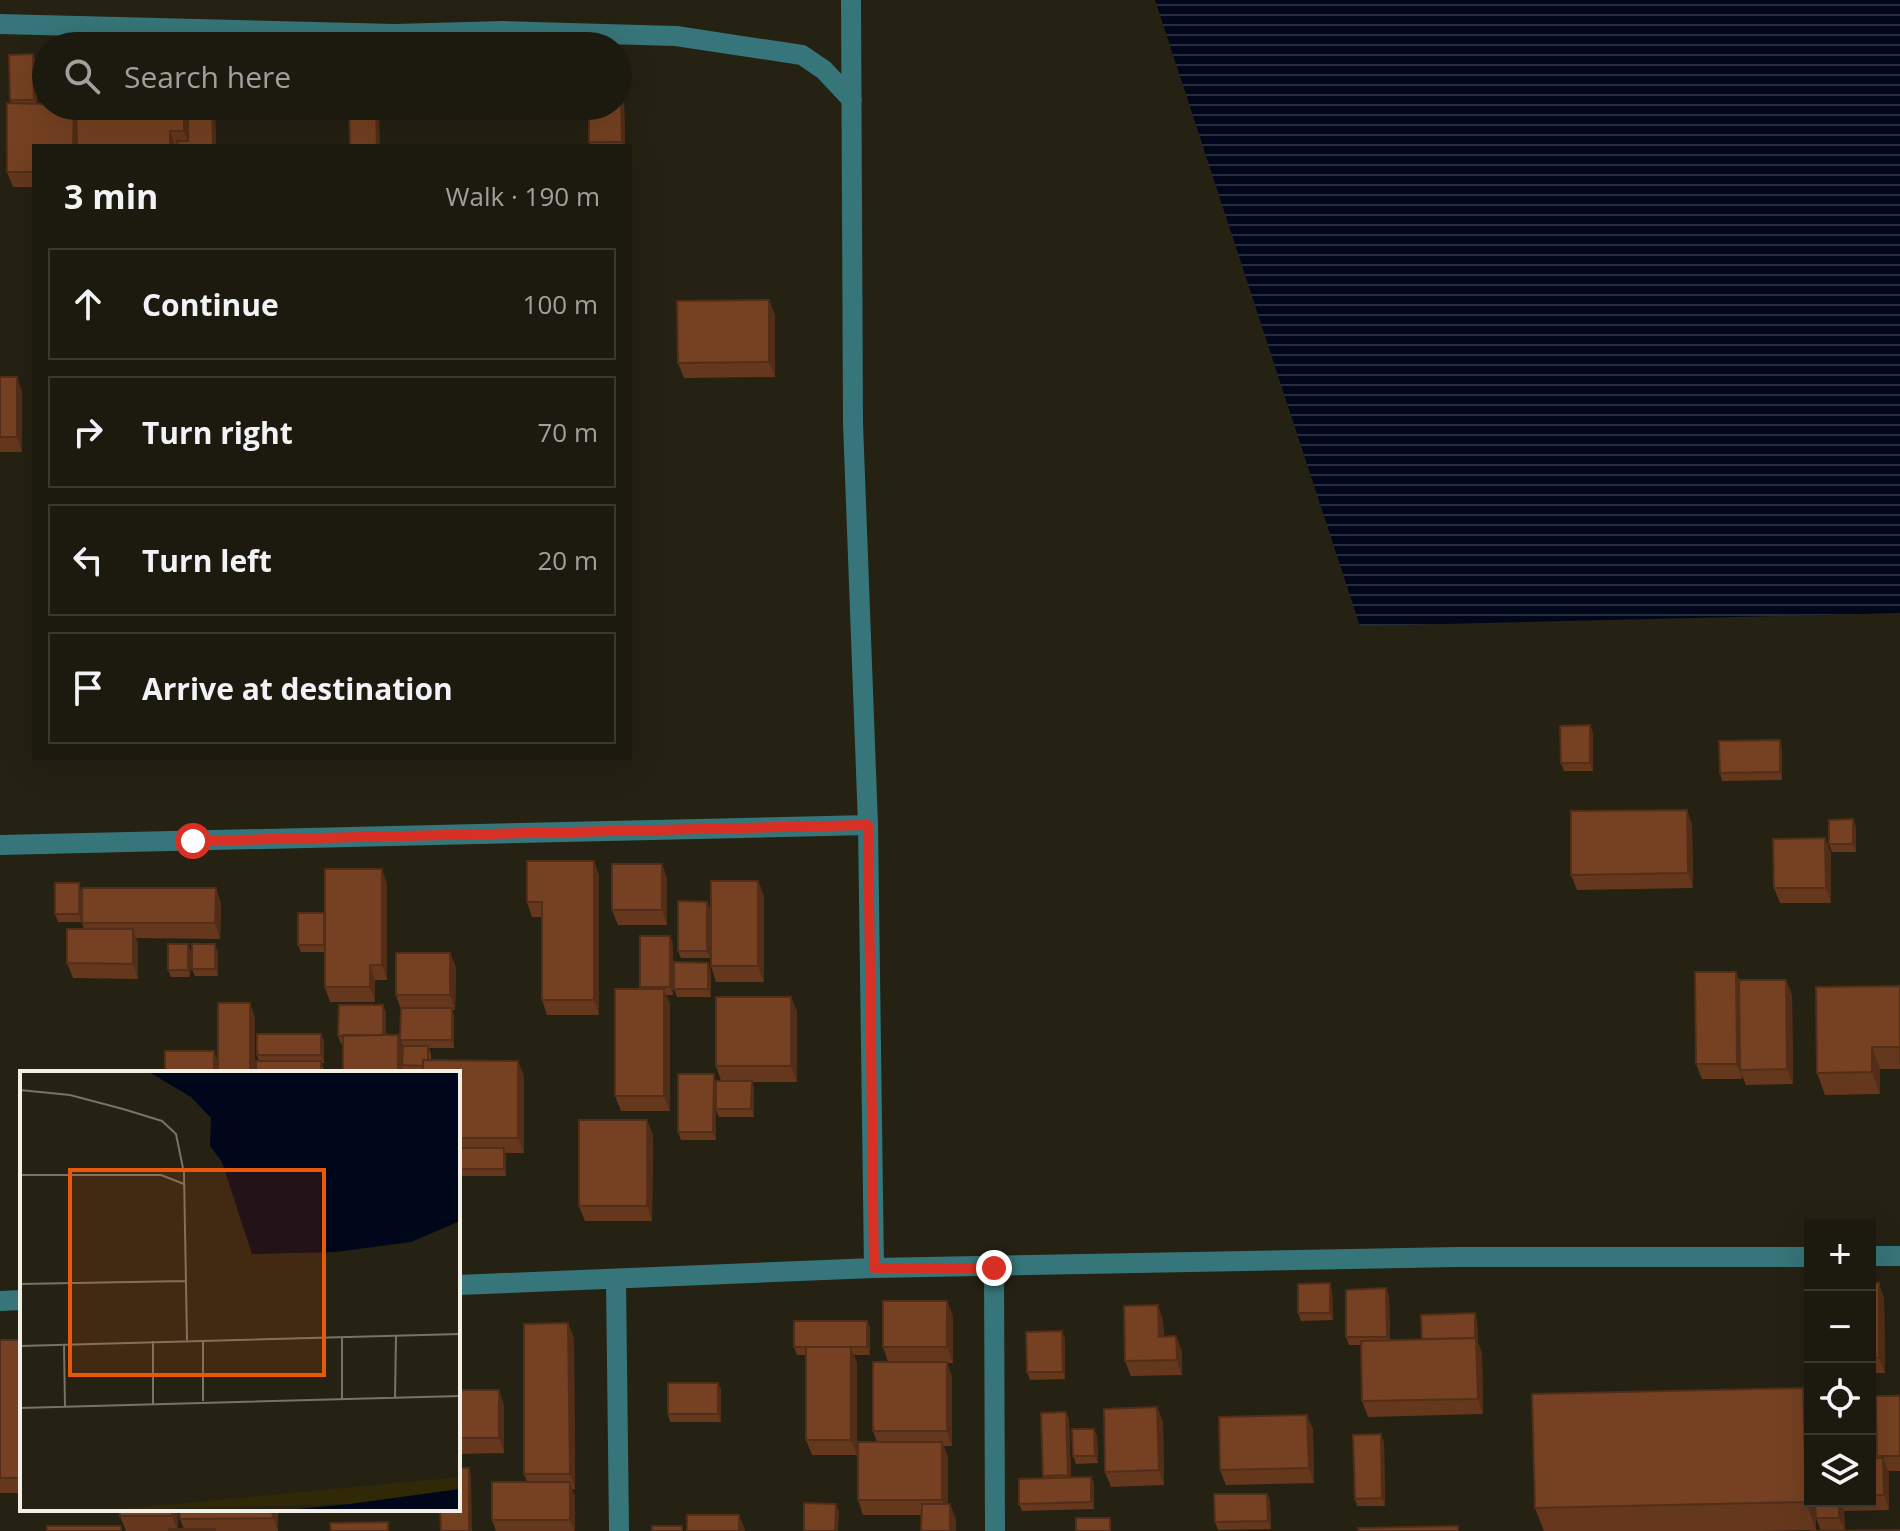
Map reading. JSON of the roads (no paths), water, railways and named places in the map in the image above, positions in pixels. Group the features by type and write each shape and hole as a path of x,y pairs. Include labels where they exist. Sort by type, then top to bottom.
{"street":[{"path":"851,0 853,423 868,825 874,1268"},
{"path":"0,24 316,32"},
{"path":"467,32 538,32"},
{"path":"632,35 676,36 802,55 824,70 852,100"},
{"path":"0,845 868,825"},
{"path":"1876,1256 1900,1256"},
{"path":"460,1285 874,1268 1458,1257 1804,1257"},
{"path":"994,1268 995,1531"},
{"path":"616,1280 619,1531"},
{"path":"0,1301 20,1300"}],"water":[{"path":"1155,0 1900,0 1900,613 1360,626"}]}
